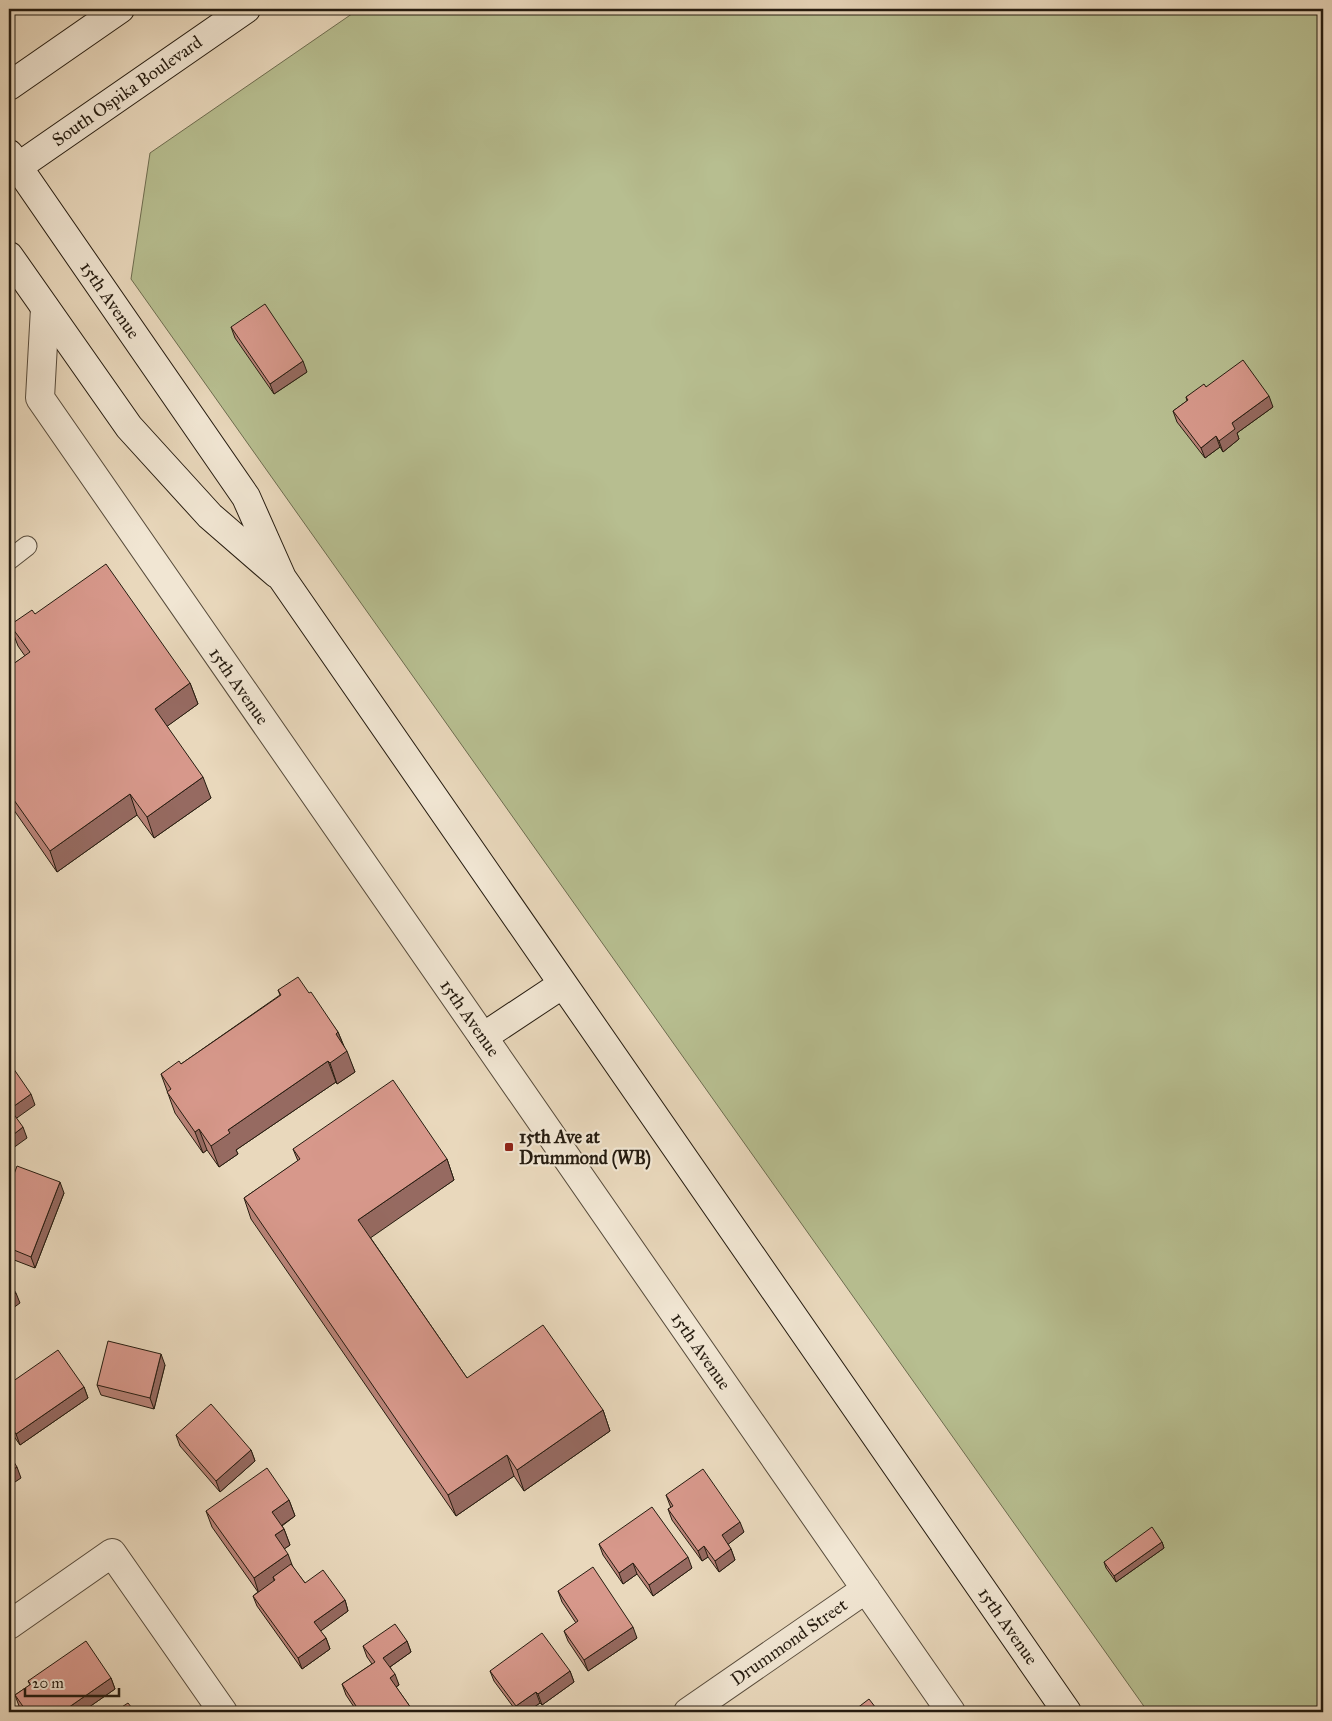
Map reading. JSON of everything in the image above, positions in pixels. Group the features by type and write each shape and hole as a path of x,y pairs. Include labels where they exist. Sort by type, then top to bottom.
{"main road":[{"path":"9,86 120,9"},
{"name":"South Ospika Boulevard","path":"12,165 246,9"},
{"name":"15th Avenue","path":"12,165 246,497 282,578 1067,1712"},
{"name":"15th Avenue","path":"9,256 129,427 210,516 282,578"},
{"name":"15th Avenue","path":"46,308 40,398 951,1712"},
{"path":"483,1037 563,984"},
{"path":"9,1625 112,1553 223,1712"},
{"name":"Drummond Street","path":"688,1712 866,1589"}],"lane":[{"path":"9,560 27,546"}],"green space":[{"path":"359,9 1323,9 1323,1712 1148,1712 131,279 150,153"}],"building":[{"path":"265,304 303,361 270,384 231,327"},
{"path":"1243,360 1269,396 1232,423 1235,429 1219,441 1216,436 1201,448 1173,411 1188,400 1186,397 1204,384 1206,387"},
{"path":"106,564 190,683 155,709 203,777 147,817 130,794 50,851 9,793 9,667 30,652 10,625 32,610 35,614"},
{"path":"298,977 309,993 311,992 338,1032 336,1034 347,1051 330,1063 328,1061 228,1130 230,1133 211,1146 199,1129 195,1132 167,1092 171,1089 161,1074 179,1061 181,1064 281,995 278,990"},
{"path":"9,1062 31,1094 10,1109 23,1127 9,1138"},
{"path":"393,1080 447,1159 358,1220 467,1378 543,1325 603,1410 517,1470 507,1455 448,1495 244,1198 300,1159 293,1149"},
{"path":"17,1166 60,1182 31,1257 9,1248 9,1188"},
{"path":"9,1282 16,1293 9,1298"},
{"path":"108,1341 161,1354 150,1398 97,1385"},
{"path":"58,1350 84,1387 16,1434 9,1424 9,1384"},
{"path":"211,1404 251,1450 216,1481 176,1435"},
{"path":"9,1454 17,1467 9,1472"},
{"path":"267,1468 289,1500 272,1512 284,1529 275,1535 288,1554 254,1578 206,1511"},
{"path":"703,1469 740,1522 722,1535 731,1549 715,1561 704,1546 698,1551 668,1509 673,1506 666,1495"},
{"path":"652,1507 688,1557 649,1585 633,1563 619,1573 599,1544"},
{"path":"1152,1527 1162,1542 1114,1576 1104,1562"},
{"path":"291,1564 305,1583 323,1570 345,1600 314,1622 326,1638 298,1658 253,1596 275,1580 273,1577"},
{"path":"593,1567 633,1627 584,1660 564,1631 578,1621 558,1591"},
{"path":"395,1624 407,1641 383,1658 395,1674 390,1678 411,1708 404,1712 348,1712 356,1706 342,1684 375,1662 363,1646"},
{"path":"542,1633 570,1671 538,1694 536,1692 516,1706 490,1671"},
{"path":"86,1641 111,1678 62,1712 27,1712 15,1695 31,1684 28,1681"},
{"path":"869,1699 879,1712 852,1712"},
{"path":"128,1703 135,1712 114,1712"}],"place":[{"name":"15th Ave at Drummond (WB)","path":"509,1147"}]}
